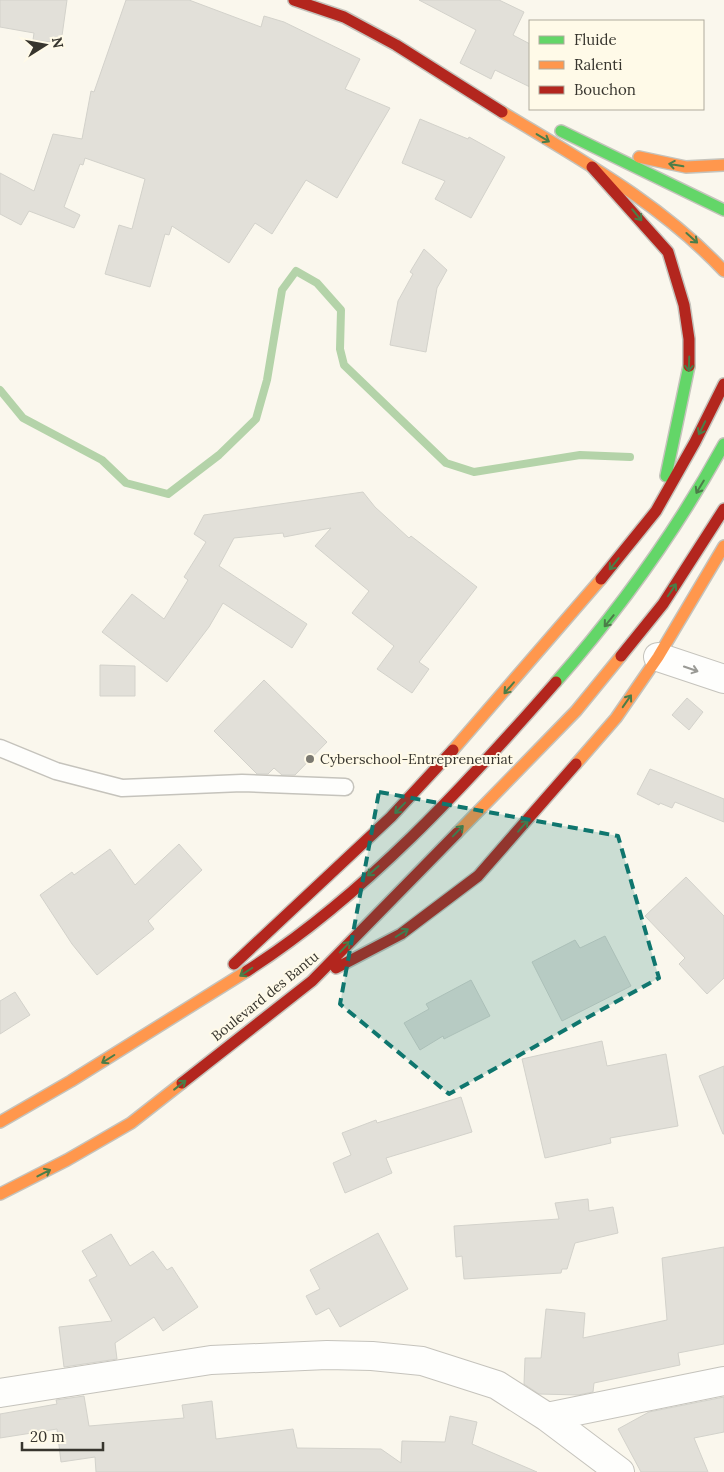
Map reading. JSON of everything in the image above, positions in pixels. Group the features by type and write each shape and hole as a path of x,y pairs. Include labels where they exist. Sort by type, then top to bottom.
{"main road":[{"path":"294,0 344,17 396,44 592,167 669,218 695,240 724,271"},
{"path":"502,112 549,126 724,210"},
{"path":"589,144 686,167 724,166"},
{"path":"592,167 668,252 684,304 689,339 689,368 660,503"},
{"path":"191,1006 391,817 443,763 576,610 656,511 695,442 724,384"},
{"name":"Boulevard des Bantu","path":"0,1122 108,1059 247,972 312,924 387,859 463,784 553,686 610,619 653,563 724,444"},
{"name":"Boulevard des Bantu","path":"2,1195 130,1123 312,981 576,711 663,604 724,509"},
{"path":"312,981 401,934 478,876 616,718 658,657 724,546"}],"street":[{"path":"658,657 724,679"},
{"path":"0,1393 32,1386 211,1360 326,1355 372,1356 422,1361 497,1385 547,1417 620,1472"},
{"path":"547,1417 724,1380"}],"lane":[{"path":"0,748 56,770 122,788 242,783 345,787"}],"highlighted area":[{"path":"379,792 618,836 659,978 449,1094 340,1004"}],"building":[{"path":"0,0 67,0 61,43 33,40 34,33 0,27"},
{"path":"126,0 189,0 261,27 264,16 284,22 360,59 345,89 390,108 337,198 306,180 272,234 255,223 229,263 172,226 169,235 165,234 150,287 105,274 119,225 132,229 145,179 85,158 83,165 80,164 64,207 80,215 74,228 29,211 21,225 0,214 0,173 34,191 53,134 82,139 91,91 94,92"},
{"path":"419,0 499,0 524,12 513,35 529,43 529,87 495,70 491,79 460,63 476,30"},
{"path":"420,119 468,139 469,137 505,157 471,218 435,199 445,181 402,163"},
{"path":"424,249 447,270 437,288 426,352 390,345 398,301 413,274 410,272"},
{"path":"363,492 375,507 409,538 411,536 477,587 419,662 429,669 412,693 377,669 394,646 352,613 369,591 315,546 331,528 284,537 283,533 234,538 219,566 307,624 292,648 223,603 209,627 167,682 102,632 132,594 164,619 188,580 184,577 206,542 194,534 204,515"},
{"path":"100,665 135,666 135,696 100,696"},
{"path":"264,680 327,742 295,775 282,775 274,768 268,774 257,774 214,731"},
{"path":"687,698 703,712 689,730 672,715"},
{"path":"650,769 724,799 724,822 675,802 672,808 660,803 659,805 637,794"},
{"path":"179,844 202,870 148,921 154,929 97,975 72,944 40,895 72,872 74,875 110,849 135,885"},
{"path":"686,877 724,916 724,978 707,994 679,964 685,958 645,916"},
{"path":"605,936 631,986 562,1021 532,962 575,940 580,948"},
{"path":"471,980 490,1016 444,1039 443,1036 420,1050 404,1023 429,1009 426,1004"},
{"path":"15,992 30,1015 0,1034 0,1001"},
{"path":"602,1041 607,1066 666,1054 678,1126 610,1138 611,1143 545,1158 522,1059"},
{"path":"724,1066 724,1134 723,1134 699,1076"},
{"path":"461,1097 472,1132 386,1158 392,1173 345,1193 333,1163 351,1155 342,1133 376,1120 377,1123"},
{"path":"588,1199 589,1211 613,1207 618,1233 575,1243 567,1269 562,1269 561,1273 464,1279 462,1256 456,1257 454,1226 559,1219 555,1203"},
{"path":"378,1233 408,1289 340,1327 329,1308 316,1315 306,1296 320,1289 310,1270"},
{"path":"111,1234 130,1266 153,1251 167,1270 172,1267 198,1307 163,1331 154,1317 115,1343 117,1359 64,1367 59,1327 112,1321 89,1280 97,1276 82,1251"},
{"path":"724,1247 724,1344 678,1353 680,1365 594,1383 593,1392 578,1395 539,1394 524,1384 525,1358 541,1358 546,1309 585,1313 583,1338 667,1320 662,1258"},
{"path":"84,1396 89,1426 184,1418 182,1405 212,1401 216,1439 293,1429 297,1448 381,1449 401,1463 402,1441 445,1442 450,1416 477,1422 472,1444 537,1472 96,1472 95,1457 61,1462 57,1429 0,1438 0,1414 57,1404 56,1400"},
{"path":"724,1397 724,1432 694,1438 708,1472 641,1472 618,1429 649,1412"}],"waterway":[{"path":"0,390 23,418 102,460 126,483 168,494 219,455 256,419 267,380 282,290 296,271 317,283 341,310 340,349 344,365 446,463 474,472 580,455 630,457"}],"traffic: fast":[{"path":"561,131 724,210"},
{"path":"666,476 689,366"},
{"path":"556,682 603,626 647,567 687,507 724,444"}],"traffic: slow":[{"path":"502,112 590,165 646,203 673,224 724,271"},
{"path":"639,157 686,167 724,165"},
{"path":"576,764 616,718 658,657 724,546"},
{"path":"453,750 601,579"},
{"path":"457,833 576,711 621,656"},
{"path":"0,1122 71,1081 247,971"},
{"path":"0,1194 67,1160 131,1123 182,1083"}],"traffic: jam":[{"path":"294,0 344,17 396,45 502,112"},
{"path":"592,167 668,252 684,305 689,339 689,366"},
{"path":"601,579 656,511 695,442 724,384"},
{"path":"621,656 663,604 724,509"},
{"path":"247,971 332,909 372,874 449,799 556,682"},
{"path":"234,964 391,817 453,750"},
{"path":"336,968 401,934 478,876 576,764"},
{"path":"182,1083 312,981 457,833"}],"place":[{"name":"Cyberschool-Entrepreneuriat","path":"310,759"}]}
